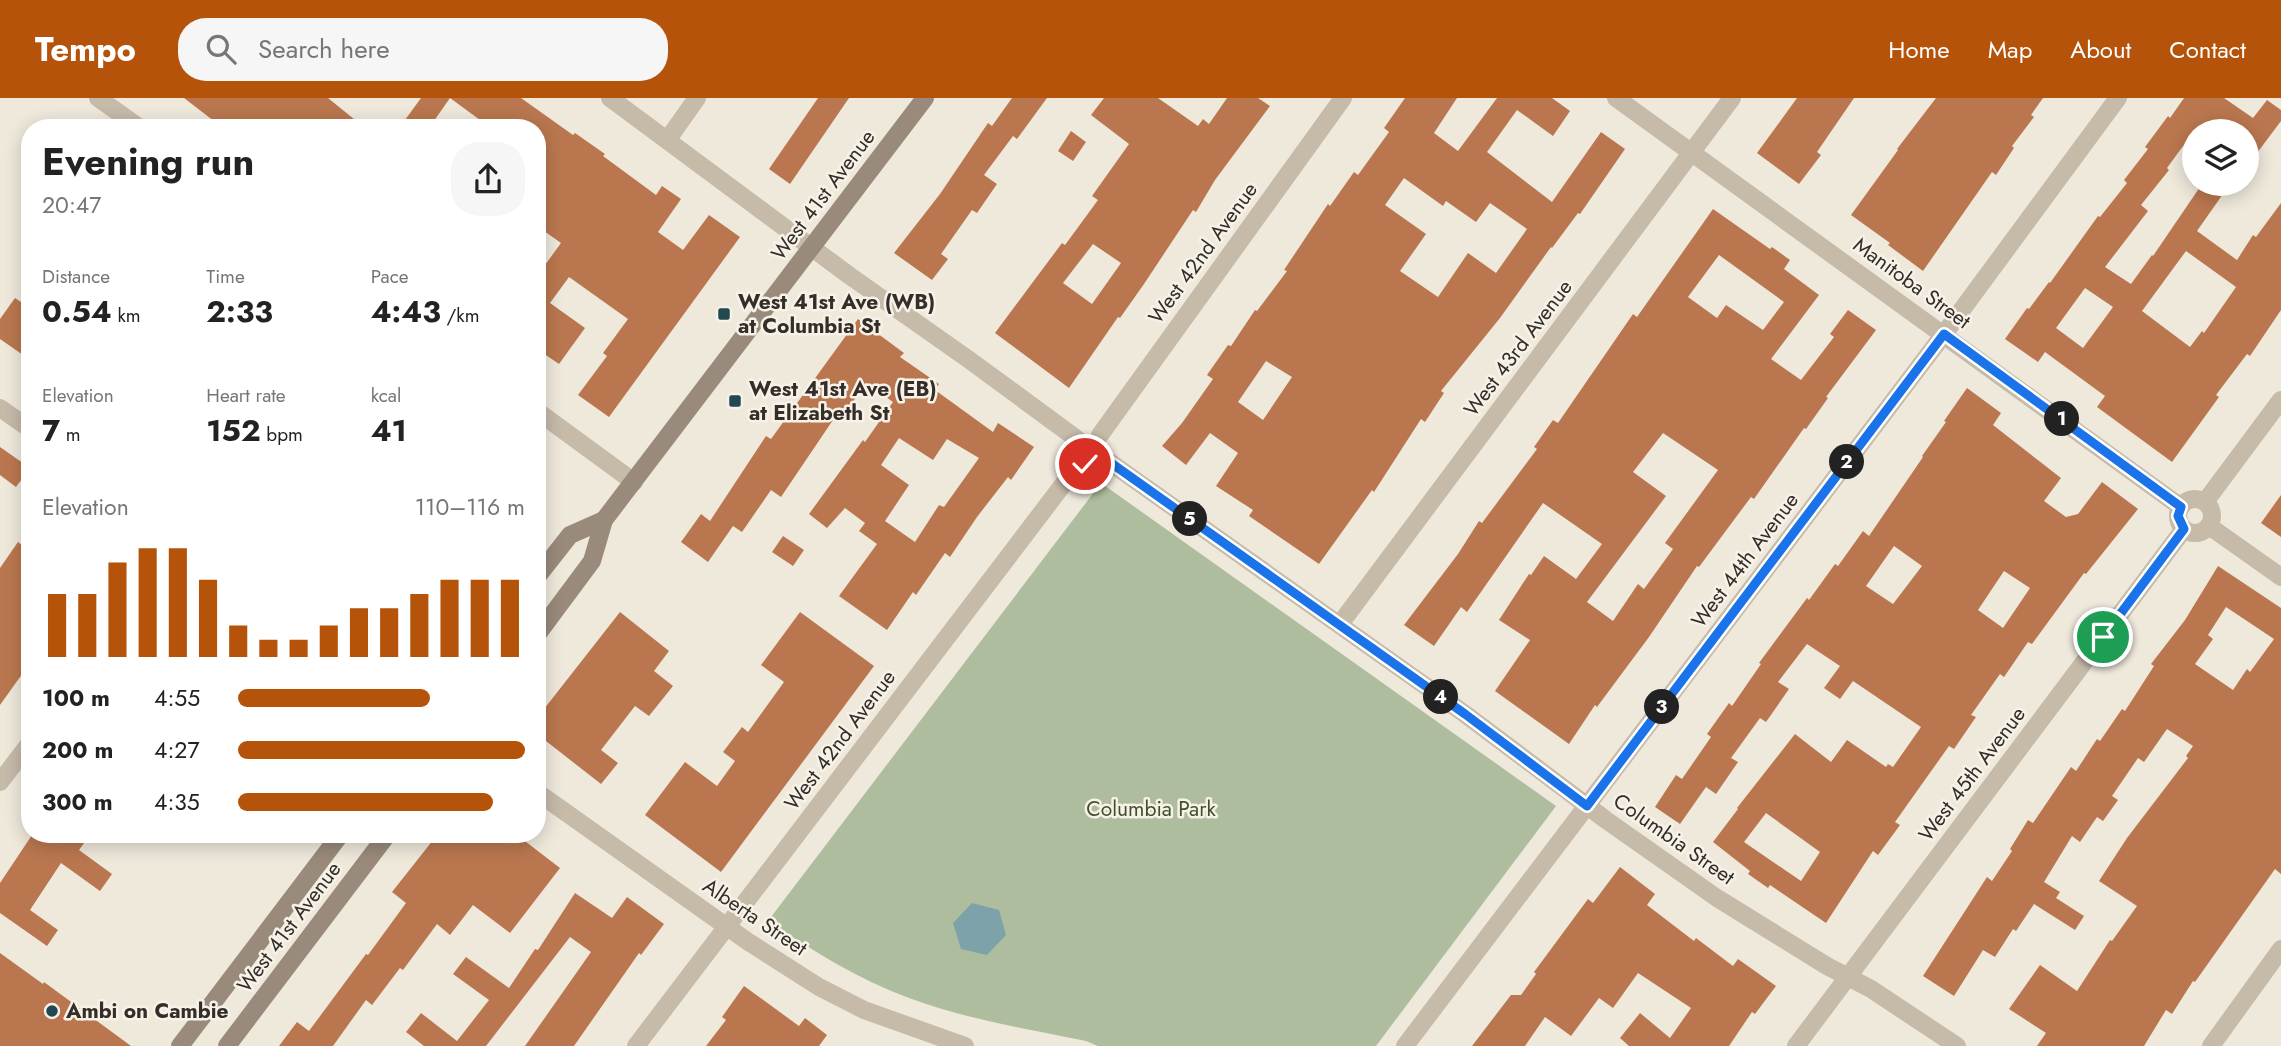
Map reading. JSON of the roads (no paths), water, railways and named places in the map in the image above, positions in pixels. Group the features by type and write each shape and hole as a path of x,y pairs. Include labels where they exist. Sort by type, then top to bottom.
{"main road":[{"name":"West 41st Avenue","path":"546,623 593,561 604,520 925,98"},
{"name":"West 41st Avenue","path":"546,565 570,534 604,520"},
{"name":"West 41st Avenue","path":"180,1046 334,843"},
{"name":"West 41st Avenue","path":"227,1046 381,843"}],"street":[{"path":"98,98 127,119"},
{"path":"610,98 1077,439"},
{"path":"668,139 697,98"},
{"name":"West 42nd Avenue","path":"1100,435 1343,98"},
{"name":"Manitoba Street","path":"1616,98 2181,507"},
{"name":"West 43rd Avenue","path":"1339,624 1732,98"},
{"name":"West 44th Avenue","path":"1405,1046 1944,334 2118,98"},
{"path":"2204,502 2281,400"},
{"path":"0,408 21,423"},
{"path":"546,418 634,482"},
{"path":"1090,432 1100,435 1106,443 1104,458 1095,464 1081,461 1074,449 1077,439 1090,432"},
{"name":"Columbia Street","path":"1104,458 1465,714 1587,806 1717,898 1871,989 1957,1046"},
{"name":"West 42nd Avenue","path":"636,1046 1081,461"},
{"path":"2189,500 2204,502 2211,510 2212,516 2208,526 2194,533 2184,529 2178,516 2181,507 2189,500"},
{"path":"2208,526 2281,577"},
{"name":"West 45th Avenue","path":"1796,1046 2184,529"},
{"path":"0,782 21,755"},
{"name":"Alberta Street","path":"546,798 726,926 819,987 863,1010 965,1046"},
{"path":"2211,1046 2281,949"}],"water":[{"path":"972,903 999,910 1006,935 987,955 961,949 953,923"}],"place":[{"name":"West 41st Ave (WB) at Columbia St","path":"724,314"},
{"name":"West 41st Ave (EB) at Elizabeth St","path":"735,401"},
{"name":"Ambi on Cambie","path":"52,1011"}],"park label":[{"name":"Columbia Park","path":"1151,809"}]}
